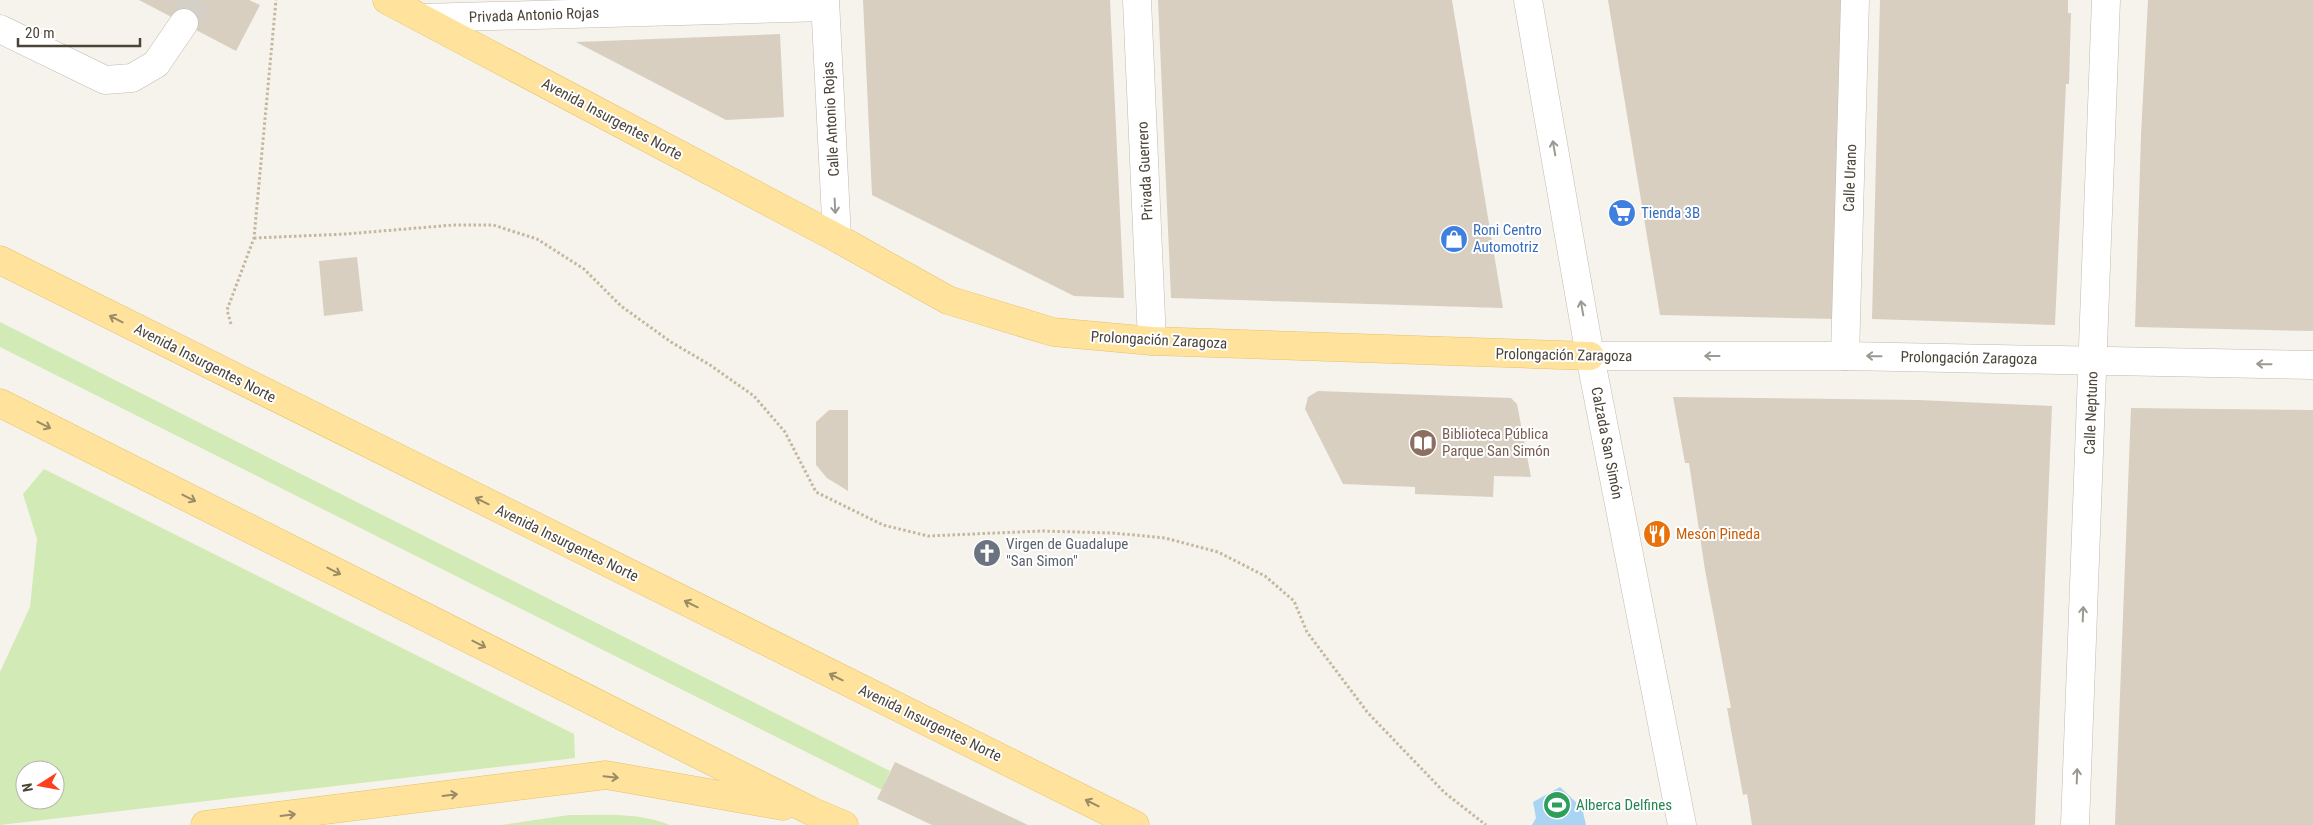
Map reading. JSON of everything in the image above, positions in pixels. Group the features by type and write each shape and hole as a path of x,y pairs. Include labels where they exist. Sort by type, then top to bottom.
{"main road":[{"name":"Avenida Insurgentes Norte","path":"387,0 836,238"},
{"name":"Prolongación Zaragoza","path":"836,238 948,300 1053,332 1152,341 1590,356"},
{"name":"Avenida Insurgentes Norte","path":"0,260 1135,825"},
{"path":"0,403 811,811 844,825"},
{"path":"205,825 606,775 811,811"}],"street":[{"name":"Privada Guerrero","path":"1137,0 1152,341"},
{"name":"Calzada San Simón","path":"1528,0 1590,356 1682,825"},
{"name":"Calle Urano","path":"1845,356 1855,0"},
{"name":"Calle Neptuno","path":"2075,825 2106,0"},
{"name":"Privada Antonio Rojas","path":"422,18 825,4"},
{"name":"Calle Antonio Rojas","path":"825,4 836,238"},
{"path":"0,29 105,80 132,78 156,64 184,24"},
{"name":"Prolongación Zaragoza","path":"1590,356 1845,356 2313,365"}],"path":[{"path":"232,324 227,310 254,238 276,0"},
{"path":"254,238 346,234 453,225 493,226 537,239 584,269 621,306 671,342 710,365 754,396 785,432 816,492 883,525 928,536 1042,532 1122,534 1166,538 1218,552 1265,576 1294,601 1307,632 1368,713 1445,793 1486,825"}],"green space":[{"path":"0,322 890,771 882,790 0,347"},
{"path":"44,469 574,734 575,758 0,825 0,672 30,607 37,539 23,494"},
{"path":"569,815 633,816 670,825 501,825"}],"water":[{"name":"Alberca Delfines","path":"1560,787 1582,808 1586,825 1532,825 1536,818 1533,802"}],"building":[{"path":"139,0 249,0 260,5 236,51"},
{"path":"863,0 1110,0 1124,298 1074,296 872,195"},
{"path":"1158,0 1452,0 1503,308 1171,298"},
{"path":"1608,0 1844,0 1835,319 1660,315"},
{"path":"1880,0 2068,0 2068,13 2071,13 2069,84 2066,84 2055,325 1872,319"},
{"path":"2148,0 2313,0 2313,331 2135,327 2141,135"},
{"path":"780,34 784,117 726,120 576,42"},
{"path":"357,257 363,311 324,316 319,261"},
{"name":"Biblioteca Pública Parque San Simón","path":"1318,391 1511,398 1517,404 1531,477 1494,476 1493,497 1415,494 1415,487 1343,484 1305,409 1308,397"},
{"path":"1673,397 1919,400 2052,406 2035,825 1752,825 1747,794 1743,795 1727,708 1731,708 1705,570 1689,463 1685,463"},
{"path":"2131,408 2313,410 2313,825 2115,825"},
{"path":"829,410 848,410 848,491 827,478 816,465 816,422"},
{"path":"895,762 1028,825 932,825 877,799"}],"tunnel":[{"path":"184,23 197,0"}],"place":[{"name":"Tienda 3B","path":"1622,213"},
{"name":"Roni Centro Automotriz","path":"1454,239"},
{"name":"Biblioteca Pública Parque San Simón","path":"1423,443"},
{"name":"Mesón Pineda","path":"1657,534"},
{"name":"Virgen de Guadalupe \"San Simon\"","path":"987,553"},
{"name":"Alberca Delfines","path":"1557,805"}]}
